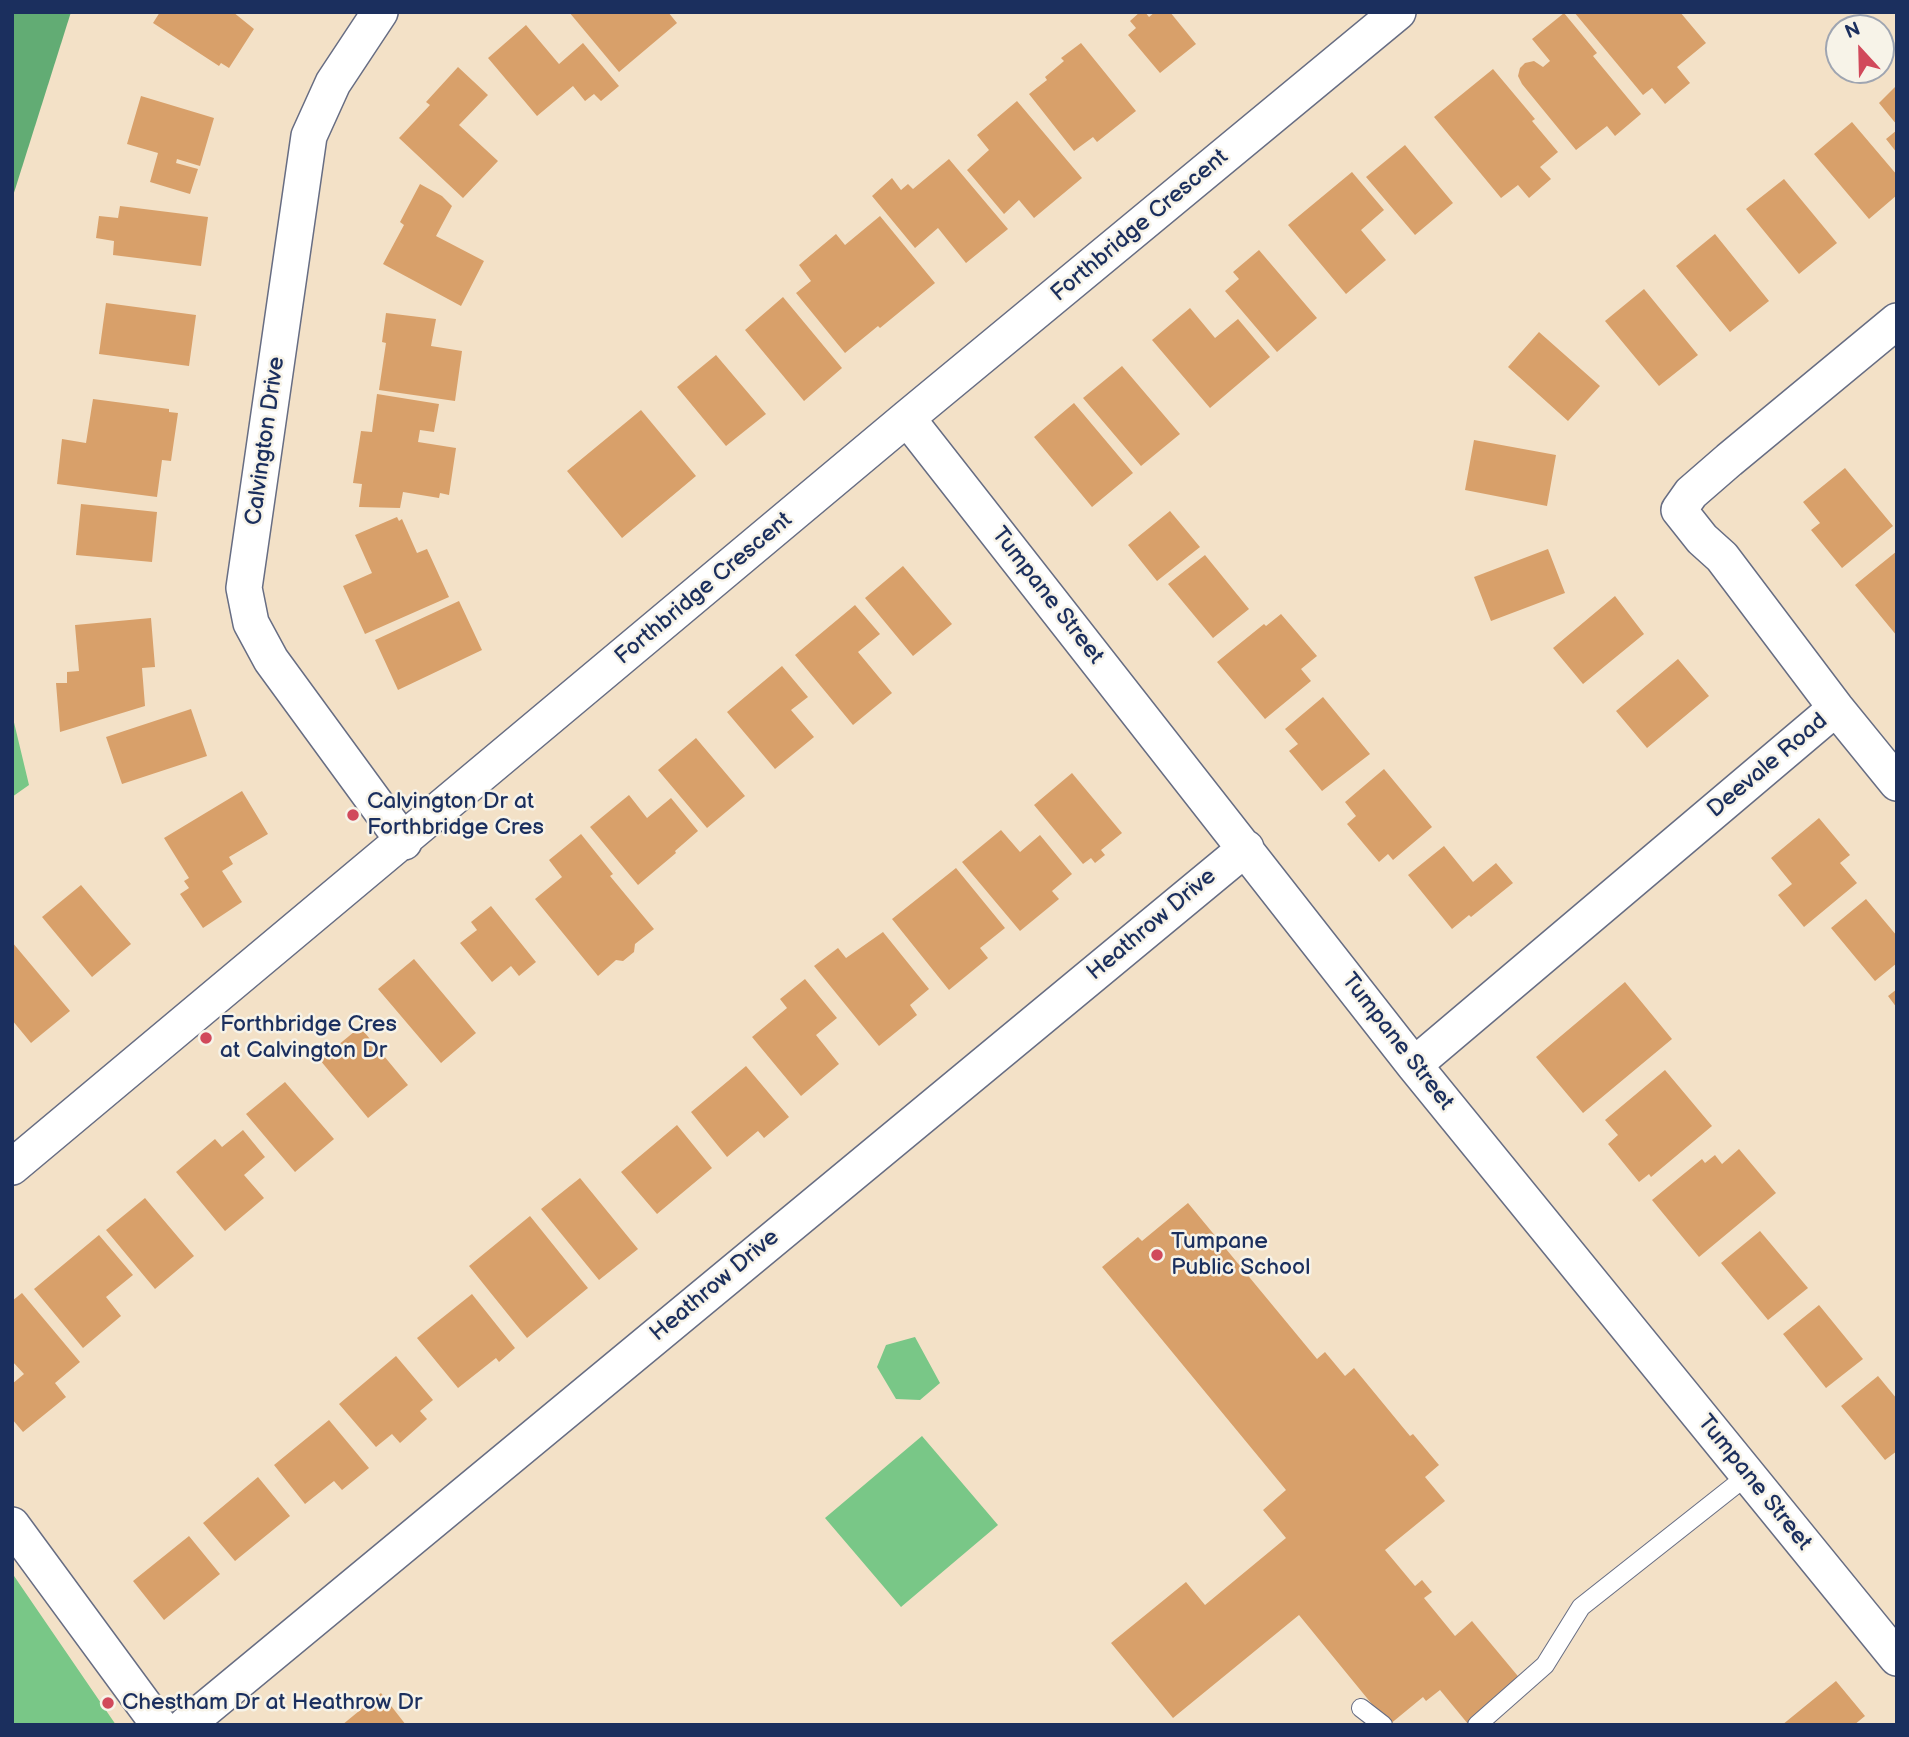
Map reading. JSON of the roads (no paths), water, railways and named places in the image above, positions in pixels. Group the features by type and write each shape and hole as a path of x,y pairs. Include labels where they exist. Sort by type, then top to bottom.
{"street":[{"name":"Calvington Drive","path":"380,12 333,83 309,136 244,588 251,623 271,660 404,842"},
{"name":"Forthbridge Crescent","path":"12,1167 404,842 907,418 1398,12"},
{"name":"Deevale Road","path":"1414,1065 1836,708 1722,557 1702,539 1679,510 1691,493 1729,460 1897,321"},
{"name":"Tumpane Street","path":"907,418 1414,1065 1897,1658"},
{"path":"1836,708 1897,783"},
{"name":"Heathrow Drive","path":"186,1725 1246,848"},
{"path":"12,1525 159,1725"}],"lane":[{"path":"1477,1725 1545,1665 1581,1607 1748,1475"},
{"path":"1361,1708 1383,1725"}],"place":[{"name":"Calvington Dr at Forthbridge Cres","path":"353,815"},
{"name":"Forthbridge Cres at Calvington Dr","path":"206,1038"},
{"name":"Tumpane Public School","path":"1157,1255"},
{"name":"Chestham Dr at Heathrow Dr","path":"108,1703"}]}
